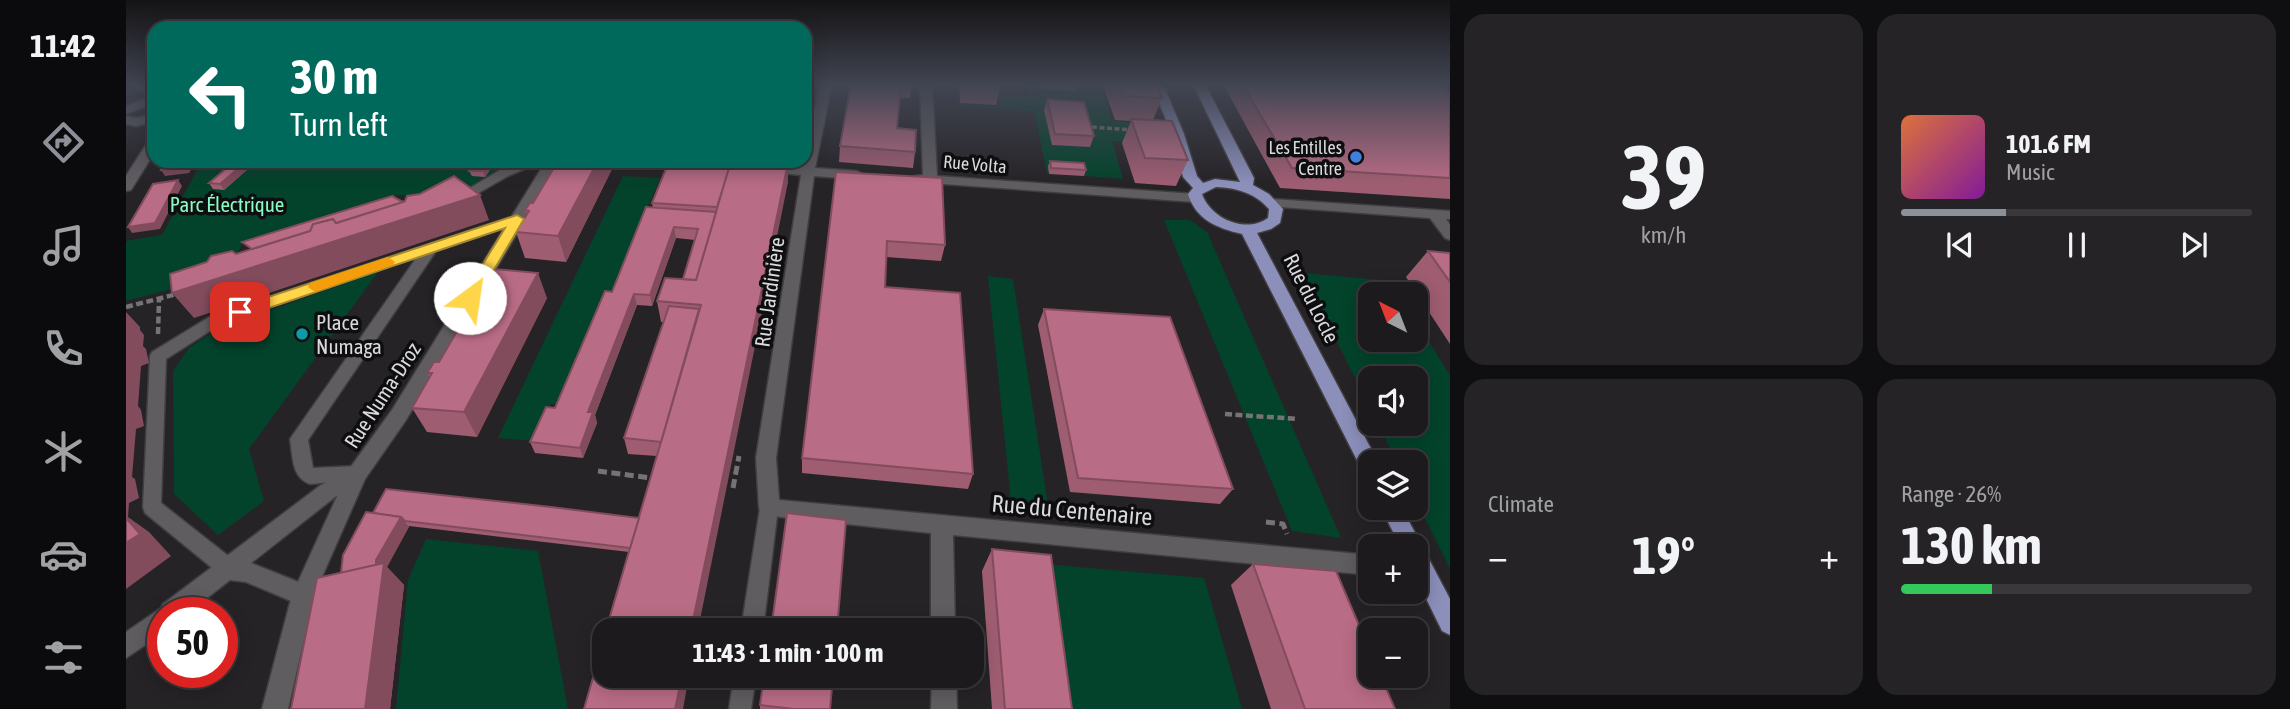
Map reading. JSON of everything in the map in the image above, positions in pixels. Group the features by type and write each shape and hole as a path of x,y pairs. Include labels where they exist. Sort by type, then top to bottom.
{"main road":[{"path":"1171,117 1190,177 1208,215 1226,224 1247,228 1272,224 1277,215 1272,203 1246,187 1225,183 1198,193"},
{"path":"1216,117 1247,178 1246,187"},
{"name":"Rue du Locle","path":"1247,228 1362,450"},
{"path":"1428,583 1450,623"}],"street":[{"path":"927,117 930,180"},
{"path":"126,120 147,119"},
{"path":"126,187 147,154"},
{"name":"Rue Numa-Droz","path":"357,474 399,415 549,168"},
{"path":"766,168 876,176"},
{"name":"Rue Jardinière","path":"769,508 766,458 808,168"},
{"name":"Rue Volta","path":"903,178 1198,193"},
{"path":"1272,203 1450,215"},
{"path":"1434,214 1450,235"},
{"path":"191,597 328,491 357,474"},
{"path":"275,709 303,595 357,474"},
{"name":"Rue du Centenaire","path":"769,508 1358,564"},
{"path":"942,524 943,618"},
{"path":"229,569 247,572 303,595"},
{"path":"126,646 147,631"},
{"path":"944,688 944,709"}],"lane":[{"path":"438,209 518,168"},
{"path":"229,569 152,507 158,356 216,320 517,219"},
{"path":"357,474 310,476 304,471 299,439 431,247"},
{"path":"754,618 769,508"},
{"path":"740,709 743,688"}],"path":[{"path":"1092,127 1134,131"},
{"path":"126,307 182,293"},
{"path":"158,356 159,300"},
{"path":"1225,414 1298,419"},
{"path":"733,488 739,456"},
{"path":"598,471 651,478"},
{"path":"1266,522 1283,524 1287,535"}],"green space":[{"path":"1035,117 1111,117 1112,121 1153,124 1160,144 1112,141 1123,179 1047,173"},
{"name":"Parc Électrique","path":"198,168 506,168 454,195 397,195 242,243 229,274 126,301 126,241 162,235"},
{"path":"623,176 660,178 611,296 559,404 551,404 535,441 498,438"},
{"path":"1164,220 1190,220 1207,232 1341,538 1292,531"},
{"path":"378,272 249,449 264,501 218,535 174,494 173,371 189,348 217,329"},
{"path":"1303,273 1392,281 1358,282 1358,352 1428,352 1428,340 1450,376 1450,569 1426,520 1428,520 1428,450 1391,450 1384,436 1428,436 1428,366 1358,366 1358,384"},
{"path":"988,276 1013,279 1048,505 1011,501"},
{"path":"426,539 538,551 568,709 396,709 408,580"},
{"path":"1044,564 1204,578 1242,709 1065,709"}],"building":[{"path":"845,117 898,117 897,128 916,130 915,152 840,146"},
{"path":"1051,117 1088,117 1094,136 1055,134"},
{"path":"1262,117 1450,117 1450,178 1292,168"},
{"path":"1131,119 1172,121 1188,160 1145,158"},
{"path":"1050,161 1084,163 1086,170 1051,168"},
{"path":"227,168 239,168 220,184 209,183"},
{"path":"471,168 485,168 483,171 469,171"},
{"path":"554,168 594,168 558,236 516,232 529,211 525,210 533,203"},
{"path":"666,168 729,168 717,207 652,203"},
{"path":"729,168 787,168 693,618 610,618 701,305 657,301 665,278 696,280"},
{"path":"836,172 942,178 945,245 887,241 885,287 960,293 973,474 802,458"},
{"path":"454,176 480,195 172,293 170,274 207,262 211,256 232,251 236,254 310,231 313,224 333,219 336,223 405,201 407,196 420,194"},
{"path":"178,180 155,223 128,227 153,184"},
{"path":"392,196 403,202 336,223 333,219 313,224 310,231 252,249 242,242"},
{"path":"646,207 716,212 696,280 683,279 698,229 674,227 650,295 634,294 588,412 593,412 580,448 530,442 546,407 555,408 605,291 612,292"},
{"path":"1428,251 1450,253 1450,282"},
{"path":"494,269 538,273 464,412 412,408 432,373 427,373 434,362 439,362 473,304 469,304 471,299 478,295"},
{"path":"669,306 699,309 661,442 624,438"},
{"path":"1044,309 1170,317 1233,489 1078,478"},
{"path":"386,489 639,518 630,548 405,521 401,517 373,513"},
{"path":"366,512 401,517 376,560 376,565 341,573 343,555"},
{"path":"787,513 846,520 838,618 773,618"},
{"path":"126,518 140,534 126,543"},
{"path":"992,549 1051,555 1072,709 1005,709"},
{"path":"384,563 365,709 291,709 317,578"},
{"path":"1253,564 1336,571 1358,623 1358,688 1386,688 1395,709 1305,709"},
{"path":"592,681 592,688 679,688 675,709 584,709"},
{"path":"762,688 832,688 830,709 760,705"}],"slow traffic":[{"path":"315,287 388,262"}],"place":[{"name":"Les Entilles Centre","path":"1356,157"},
{"name":"Place Numaga","path":"302,334"}],"route":[{"path":"240,312 517,219 470,298"}]}
